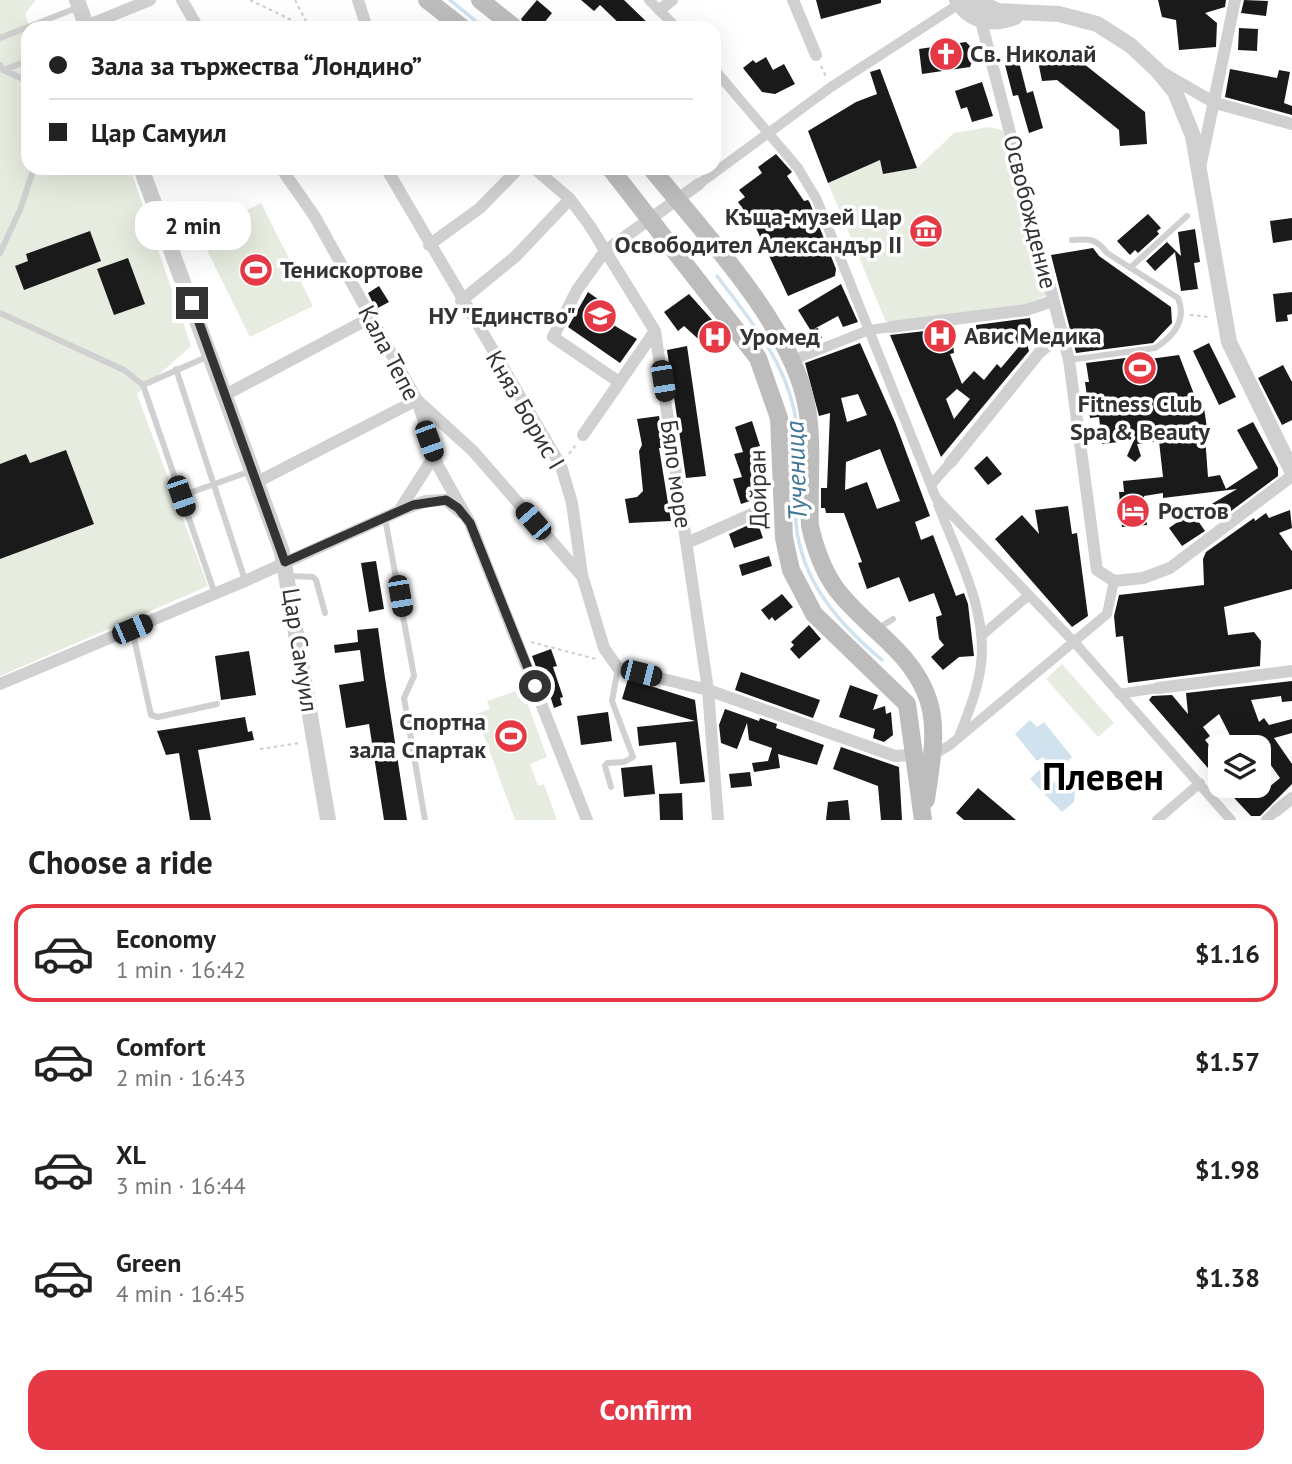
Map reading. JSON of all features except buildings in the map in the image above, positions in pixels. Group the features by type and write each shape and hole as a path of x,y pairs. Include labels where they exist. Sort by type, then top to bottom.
{"main road":[{"path":"427,0 454,21"},
{"path":"480,0 506,21"},
{"name":"Дойран","path":"615,175 743,336 766,377 782,435 784,538 791,570 806,602 823,624 907,704 923,819"},
{"name":"Дойран","path":"657,175 751,295 793,360 808,417 809,515 814,542 836,588 913,667 929,700 932,748 923,819"},
{"path":"895,691 913,667"}],"street":[{"path":"101,21 150,0"},
{"path":"182,0 194,21"},
{"path":"358,0 365,21"},
{"path":"649,0 670,21"},
{"path":"660,10 673,0"},
{"path":"793,0 816,55"},
{"path":"1199,172 1235,0"},
{"path":"963,1 981,21 1004,21 1020,15"},
{"path":"721,167 831,87 963,1 1020,15 1059,15 1097,24 1130,45 1157,70 1183,107 1194,136 1224,318 1235,356 1292,474 1170,568 1143,578 1114,581 1107,614 958,737 932,748"},
{"path":"78,4 85,21"},
{"path":"981,21 986,15 998,11"},
{"name":"Освобождение","path":"981,21 1069,360 1093,562 1102,576 1114,581"},
{"path":"1157,70 1215,103 1292,124"},
{"path":"721,77 799,168 817,200 970,590 981,636 981,664 974,698 958,737"},
{"name":"Цар Самуил","path":"144,175 287,569 328,820"},
{"name":"Кала Тепе","path":"286,175 315,217 417,400 434,456 470,523 587,820"},
{"name":"Княз Борис I","path":"390,175 461,301 561,467 572,503 582,575 604,648 618,668"},
{"path":"429,245 480,208 512,175"},
{"name":"Бяло море","path":"542,175 570,199 655,331 708,690 718,820"},
{"path":"619,382 553,337 577,290 605,251 711,175"},
{"path":"461,301 516,256 570,199"},
{"path":"793,360 869,330 1026,310 1052,301"},
{"path":"225,395 370,318"},
{"path":"583,435 655,331"},
{"path":"931,485 1039,353 1061,334"},
{"path":"255,476 417,400 473,451 582,575"},
{"path":"399,511 434,456"},
{"path":"936,498 1075,643 1231,820"},
{"path":"0,684 245,581 287,569 385,516 426,501 446,500 458,508 470,523"},
{"path":"687,543 763,509"},
{"path":"981,636 1029,595"},
{"path":"618,668 708,690 895,756 908,755 914,742"},
{"path":"1119,694 1292,671"},
{"path":"1157,820 1200,783"},
{"path":"1271,816 1292,798"}],"lane":[{"path":"39,21 78,4"},
{"path":"0,38 21,29"},
{"path":"1,68 21,63"},
{"path":"1,68 21,78"},
{"path":"0,253 20,210 32,175"},
{"path":"1131,267 1187,216"},
{"path":"1069,360 1156,348 1165,342 1182,321 1178,298 1107,253 1092,239 1072,240"},
{"path":"0,313 124,370 143,385 215,594"},
{"path":"143,385 211,355"},
{"path":"176,369 245,581"},
{"path":"181,496 214,482 255,476"},
{"path":"385,516 414,676 404,698 425,820"},
{"path":"287,569 316,580 326,613"},
{"path":"877,630 892,619"},
{"path":"132,629 151,716 158,717 217,704"},
{"path":"611,787 605,766 607,763 633,757 612,701 618,668"}],"path":[{"path":"250,0 294,21"},
{"path":"295,0 306,21"},
{"path":"816,55 831,87"},
{"path":"1182,314 1224,318"},
{"path":"561,467 583,435"},
{"path":"516,639 577,652 597,660"},
{"path":"260,749 315,741"}],"shaded area":[{"path":"0,0 36,0 25,14 28,21 21,21 21,175 132,175 191,346 137,394 208,586 0,676"},
{"path":"989,127 1002,130 1009,140 1053,293 1023,305 886,322 828,183 880,160 883,174 917,168 954,133"},
{"name":"Тенискортове","path":"261,203 313,306 250,337 199,234"},
{"path":"1062,664 1114,723 1098,737 1046,679"},
{"name":"Спортна зала Спартак","path":"522,689 547,757 530,764 538,786 544,784 557,820 515,820 476,714 490,709 487,701"}],"water":[{"path":"1030,720 1037,727 1044,722 1072,757 1064,764 1060,761 1053,767 1043,757 1037,761 1015,734"},
{"path":"1039,770 1052,784 1062,776 1075,790 1074,802 1062,812 1030,779"}],"waterway":[{"name":"Тученица","path":"450,0 476,21"},
{"name":"Тученица","path":"717,276 763,339 789,391 794,410 798,452 796,523 806,564 814,582 837,616 882,660"}],"place":[{"name":"Св. Николай","path":"946,54"},
{"name":"Къща-музей Цар Освободител Александър II","path":"926,231"},
{"name":"Тенискортове","path":"256,270"},
{"name":"НУ \"Единство\"","path":"600,316"},
{"name":"Авис Медика","path":"940,336"},
{"name":"Уромед","path":"715,337"},
{"name":"Fitness Club Spa & Beauty","path":"1140,368"},
{"name":"Ростов","path":"1133,511"},
{"name":"Спортна зала Спартак","path":"511,736"}],"district":[{"name":"Плевен","path":"1103,777"}],"route":[{"path":"192,303 285,562 413,505 446,500 458,508 470,523 535,686"}]}
